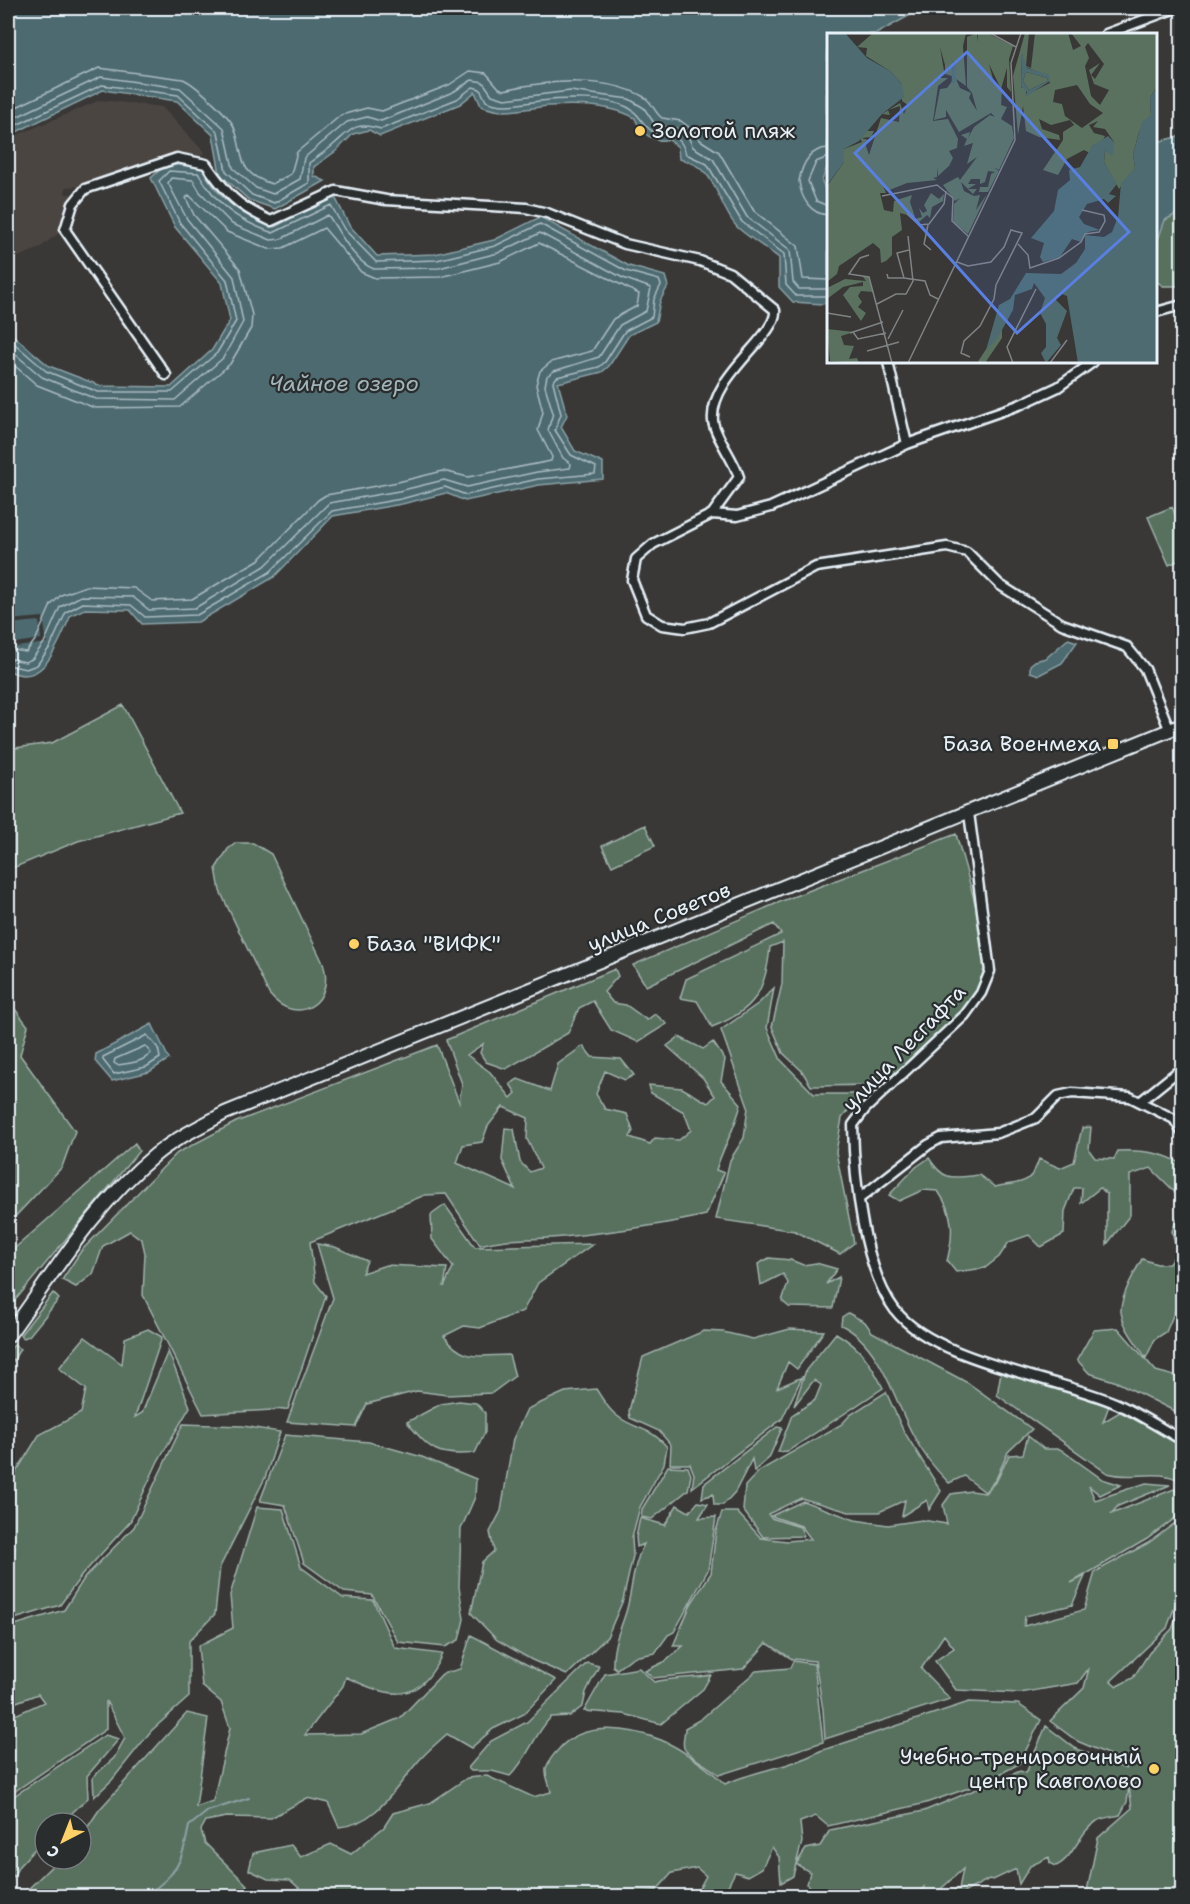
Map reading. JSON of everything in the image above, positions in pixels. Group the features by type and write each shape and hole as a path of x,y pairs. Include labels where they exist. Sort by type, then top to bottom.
{"main road":[{"name":"улица Советов","path":"8,1336 97,1216 155,1154 186,1133 225,1113 1182,725"}],"street":[{"path":"1109,33 1176,8"},
{"path":"166,375 65,230 73,204 85,189 177,158 206,164 224,189 245,209 271,221 336,191 386,200 507,207 547,213 625,244 700,261 730,273 775,310 775,317 717,393 713,423 739,477 712,514 653,544 636,559 632,580 646,615 662,625 685,628 709,623 816,567 947,547 967,552 1000,585 1052,618 1127,647 1144,669 1170,731"},
{"path":"1157,311 1182,305"},
{"path":"888,363 907,444"},
{"path":"712,514 737,516 757,512 907,444 1019,405 1058,387 1092,363"},
{"name":"улица Лесгафта","path":"969,813 990,971 981,993 965,1015 865,1109 852,1125 854,1169 865,1233 879,1282 895,1310 928,1338 988,1362 1115,1403 1182,1440"},
{"path":"1141,1101 1182,1068"},
{"path":"860,1198 928,1144 940,1138 998,1133 1036,1118 1058,1096 1094,1093 1130,1097 1174,1119 1182,1132"}],"shaded area":[{"path":"100,100 162,107 205,153 195,158 177,155 81,186 66,187 65,194 71,194 71,202 63,230 38,249 8,261 8,139"}],"green space":[{"path":"1182,211 1182,286 1163,286 1157,282 1158,233 1165,220"},
{"path":"1172,507 1182,530 1182,559 1169,565 1148,517"},
{"path":"123,705 180,813 78,841 8,870 8,749 52,743"},
{"path":"645,825 655,846 612,866 602,846"},
{"path":"956,834 981,930 985,968 983,981 954,1020 907,1066 884,1082 811,1086 802,1071 783,1053 772,1027 782,984 783,942 770,947 765,976 755,998 738,1014 726,1021 712,1027 697,1001 680,998 686,979 781,934 774,924 646,986 633,965 782,901"},
{"path":"236,843 253,843 271,854 322,961 325,975 324,988 320,998 312,1006 291,1009 280,1004 269,994 220,891 216,868 228,849"},
{"path":"615,969 618,976 604,992 613,1003 626,1005 647,1020 655,1014 667,1024 638,1042 611,1030 593,1001 579,1008 568,1033 506,1069 486,1062 480,1053 483,1044 467,1055 490,1072 511,1098 516,1093 510,1084 518,1079 550,1091 558,1064 583,1046 592,1057 621,1059 634,1075 625,1080 605,1071 596,1094 605,1109 627,1114 633,1131 630,1137 650,1144 655,1138 679,1140 691,1130 684,1112 651,1093 649,1085 682,1088 708,1103 715,1096 703,1078 667,1046 679,1037 703,1049 713,1042 725,1060 721,1081 741,1104 716,1170 724,1173 706,1215 617,1231 501,1241 480,1245 446,1194 425,1195 310,1242 315,1282 326,1296 288,1409 203,1414 143,1295 145,1253 142,1240 130,1231 103,1246 93,1274 76,1287 62,1280 81,1251 177,1153 236,1122 437,1045 459,1102 462,1084 446,1040","holes":["503,1107 528,1118 527,1139 541,1168 530,1172 520,1162 514,1129 505,1128 502,1160 515,1189 457,1163 463,1145 482,1142 488,1126"]},
{"path":"774,988 767,1028 781,1060 814,1094 861,1094 842,1118 836,1152 854,1243 840,1254 795,1231 716,1219 730,1160 744,1138 748,1107 721,1030 759,1003"},
{"path":"8,1000 28,1026 20,1055 75,1131 62,1167 8,1224"},
{"path":"1091,1127 1089,1150 1095,1158 1114,1159 1118,1151 1134,1151 1158,1154 1180,1163 1182,1199 1151,1168 1130,1175 1130,1215 1107,1244 1107,1194 1100,1188 1081,1203 1082,1188 1074,1188 1065,1211 1064,1234 1041,1247 1029,1235 1009,1242 999,1257 985,1268 956,1272 947,1261 951,1242 950,1216 938,1191 923,1190 899,1201 889,1195 916,1167 929,1158 939,1171 950,1177 979,1175 995,1187 1023,1182 1032,1175 1039,1159 1060,1168 1074,1162 1082,1128"},
{"path":"135,1143 139,1151 8,1309 8,1254"},
{"path":"445,1205 475,1247 593,1244 538,1283 523,1311 480,1328 464,1326 444,1336 451,1345 466,1354 473,1356 509,1355 515,1376 492,1393 447,1395 417,1391 367,1404 356,1427 287,1422 333,1298 317,1244 335,1247 367,1261 362,1273 386,1265 447,1268 444,1287 453,1267 432,1239 431,1215"},
{"path":"1180,1212 1182,1217 1182,1300 1166,1332 1155,1339 1146,1358 1122,1318 1121,1306 1128,1285 1142,1259 1157,1264 1169,1264 1177,1252 1172,1231"},
{"path":"769,1258 791,1260 803,1265 816,1263 837,1269 826,1284 839,1277 833,1308 789,1307 782,1301 788,1283 783,1274 761,1285 758,1264"},
{"path":"53,1293 59,1299 29,1336 24,1338 20,1335"},
{"path":"848,1313 865,1322 872,1332 968,1383 1032,1429 1008,1452 996,1479 985,1492 964,1476 949,1483 929,1460 913,1435 876,1359 855,1334 841,1325 842,1317"},
{"path":"1118,1328 1156,1371 1182,1378 1182,1415 1117,1382 1089,1373 1077,1360 1094,1330"},
{"path":"148,1329 162,1337 135,1417 142,1413 168,1351 190,1407 158,1461 130,1522 82,1575 60,1605 8,1621 8,1576 15,1548 8,1522 8,1485 39,1435 81,1413 86,1389 59,1368 85,1337 122,1364 125,1338"},
{"path":"790,1329 824,1331 797,1369 788,1362 777,1388 802,1377 782,1419 692,1488 694,1474 690,1464 670,1464 671,1445 659,1431 630,1418 629,1411 643,1357 704,1331 723,1332 753,1339"},
{"path":"836,1333 852,1344 864,1357 883,1388 788,1451 778,1452 792,1415 815,1400 821,1385 814,1380 794,1406 806,1370"},
{"path":"14,1345 20,1349 10,1366 14,1376 8,1383 8,1352"},
{"path":"1002,1366 1110,1403 1103,1422 1123,1410 1182,1442 1182,1482 1164,1475 1127,1476 1107,1473 997,1395"},
{"path":"596,1389 616,1415 654,1435 667,1447 664,1464 640,1507 632,1537 633,1556 623,1600 607,1637 567,1675 532,1660 497,1640 471,1613 482,1562 494,1551 490,1532 501,1511 513,1439 527,1409 565,1392"},
{"path":"886,1392 903,1430 941,1491 929,1510 927,1500 902,1516 905,1500 879,1512 849,1512 801,1498 768,1514 771,1518 800,1527 804,1536 763,1537 743,1510 745,1486 759,1471 842,1424 850,1415"},
{"path":"459,1401 476,1403 485,1413 485,1432 475,1453 452,1454 435,1450 407,1422 441,1404"},
{"path":"183,1424 243,1426 280,1432 265,1478 220,1567 215,1614 189,1641 189,1697 151,1731 112,1780 94,1797 93,1777 114,1758 125,1738 106,1701 106,1729 8,1796 8,1725 15,1715 44,1702 38,1694 14,1703 8,1710 8,1627 64,1610 85,1577 134,1527"},
{"path":"777,1427 782,1428 769,1458 754,1471 752,1459 735,1492 723,1505 714,1505 713,1494 702,1498 704,1484"},
{"path":"285,1435 369,1442 422,1457 476,1479 475,1497 461,1529 459,1587 464,1619 459,1640 445,1647 398,1642 372,1595 344,1592 304,1563 285,1505 260,1501"},
{"path":"1028,1436 1044,1449 1060,1449 1102,1479 1121,1485 1100,1495 1089,1486 1095,1500 1146,1483 1170,1485 1118,1506 1111,1514 1174,1489 1182,1494 1182,1513 1147,1539 1071,1583 1085,1576 1072,1605 1025,1616 1024,1626 1084,1610 1095,1572 1148,1543 1182,1518 1182,1586 1167,1628 1111,1681 1117,1686 1133,1678 1149,1653 1172,1629 1182,1603 1182,1896 1086,1896 1098,1838 1132,1808 1129,1787 1127,1802 1120,1815 1097,1821 1067,1857 1056,1866 1050,1863 1049,1857 1030,1866 1019,1884 1016,1869 993,1880 989,1879 963,1893 963,1896 935,1895 959,1889 963,1869 934,1895 922,1895 924,1887 914,1896 898,1896 887,1892 888,1896 817,1896 807,1884 810,1872 796,1864 806,1849 820,1846 830,1830 924,1811 1020,1771 1026,1773 1046,1726 1075,1748 1126,1769 1124,1761 1077,1741 1050,1721 1084,1688 1089,1668 1078,1683 1020,1693 956,1690 935,1661 954,1648 944,1635 921,1669 950,1699 825,1739 815,1661 792,1659 767,1643 743,1669 653,1678 645,1671 666,1661 683,1646 673,1646 691,1604 711,1573 716,1531 722,1512 737,1512 761,1538 787,1541 811,1539 801,1526 771,1516 803,1501 855,1520 888,1525 922,1520 947,1524 943,1505 951,1494 971,1491 985,1493 997,1480 1009,1455 1023,1454"},
{"path":"668,1466 688,1467 691,1475 688,1490 652,1519 641,1517 642,1509"},
{"path":"698,1502 708,1504 699,1518 716,1517 708,1570 674,1632 668,1635 655,1653 633,1657 617,1669 613,1666 615,1645 626,1612 637,1561 644,1544 637,1547 636,1537 640,1518 665,1525 677,1505 689,1512"},
{"path":"257,1507 283,1509 301,1567 343,1598 373,1600 395,1648 442,1654 433,1671 423,1682 413,1690 402,1693 376,1690 346,1677 343,1686 305,1735 361,1734 400,1718 442,1674 460,1669 471,1635 556,1680 524,1714 493,1729 471,1748 447,1734 420,1760 392,1795 364,1820 339,1827 328,1803 307,1798 271,1818 227,1817 206,1821 201,1830 205,1843 248,1886 239,1896 21,1896 47,1871 93,1871 93,1819 187,1713 208,1718 196,1807 213,1801 230,1728 221,1702 202,1686 198,1646 233,1628 230,1595"},
{"path":"793,1661 814,1664 823,1742 719,1775 686,1751 683,1743 685,1728 701,1719 756,1671 790,1668"},
{"path":"587,1663 599,1666 586,1692 583,1706 570,1716 551,1717 510,1776 492,1771 471,1771 468,1768 491,1741 527,1722"},
{"path":"639,1668 654,1682 711,1675 703,1689 661,1724 624,1714 584,1711 605,1674"},
{"path":"969,1702 1018,1704 1041,1720 1019,1764 983,1783 926,1803 828,1826 816,1816 800,1822 802,1842 793,1876 781,1883 779,1857 772,1847 762,1868 748,1876 735,1872 723,1896 695,1896 706,1876 697,1868 672,1873 656,1891 645,1892 638,1896 296,1896 300,1889 290,1880 268,1879 249,1870 253,1853 291,1845 301,1857 331,1844 351,1854 384,1827 393,1813 430,1803 467,1778 487,1776 533,1797 551,1792 546,1772 551,1759 568,1741 580,1734 592,1731 620,1730 661,1740 695,1759 725,1784"},
{"path":"105,1735 119,1739 87,1776 88,1798 74,1811 33,1811 33,1851 19,1866 8,1887 8,1800"}],"water":[{"path":"8,8 923,8 878,33 827,33 827,167 822,181 827,194 827,302 823,304 793,302 779,287 779,258 737,227 709,177 692,163 679,159 678,147 669,140 658,140 648,136 635,118 615,110 582,105 515,110 490,109 481,106 475,92 460,104 380,136 369,130 353,134 336,151 314,167 314,176 325,181 275,209 249,200 220,174 213,135 177,101 103,90 8,136"},
{"path":"1182,136 1182,211 1165,220 1157,242 1157,142"},
{"name":"Чайное озеро","path":"166,164 202,167 215,189 232,205 275,227 334,195 349,225 377,256 435,254 494,240 540,217 629,266 665,276 668,286 660,301 656,322 629,335 609,366 602,372 558,383 567,415 561,427 575,451 603,463 603,479 539,485 465,501 446,493 402,504 333,516 274,577 198,622 142,624 130,610 85,609 71,615 55,649 41,669 31,674 21,675 8,670 8,331 49,366 101,386 171,387 212,350 230,320 222,283 175,227 151,178"},
{"path":"1068,639 1077,642 1062,663 1039,675 1030,672 1030,665 1046,658"},
{"path":"152,1024 169,1059 149,1072 112,1081 95,1061 96,1054"}],"pier":[{"path":"43,617 47,643 8,648 8,644 41,639 39,621 8,624 8,620"}],"waterway":[{"path":"146,1896 176,1867 189,1826 208,1811 249,1798"}],"place":[{"name":"Золотой пляж","path":"640,131"},
{"name":"База Военмеха","path":"1113,744"},
{"name":"База \"ВИФК\"","path":"354,944"},
{"name":"Учебно-тренировочный центр Кавголово","path":"1154,1769"}]}
